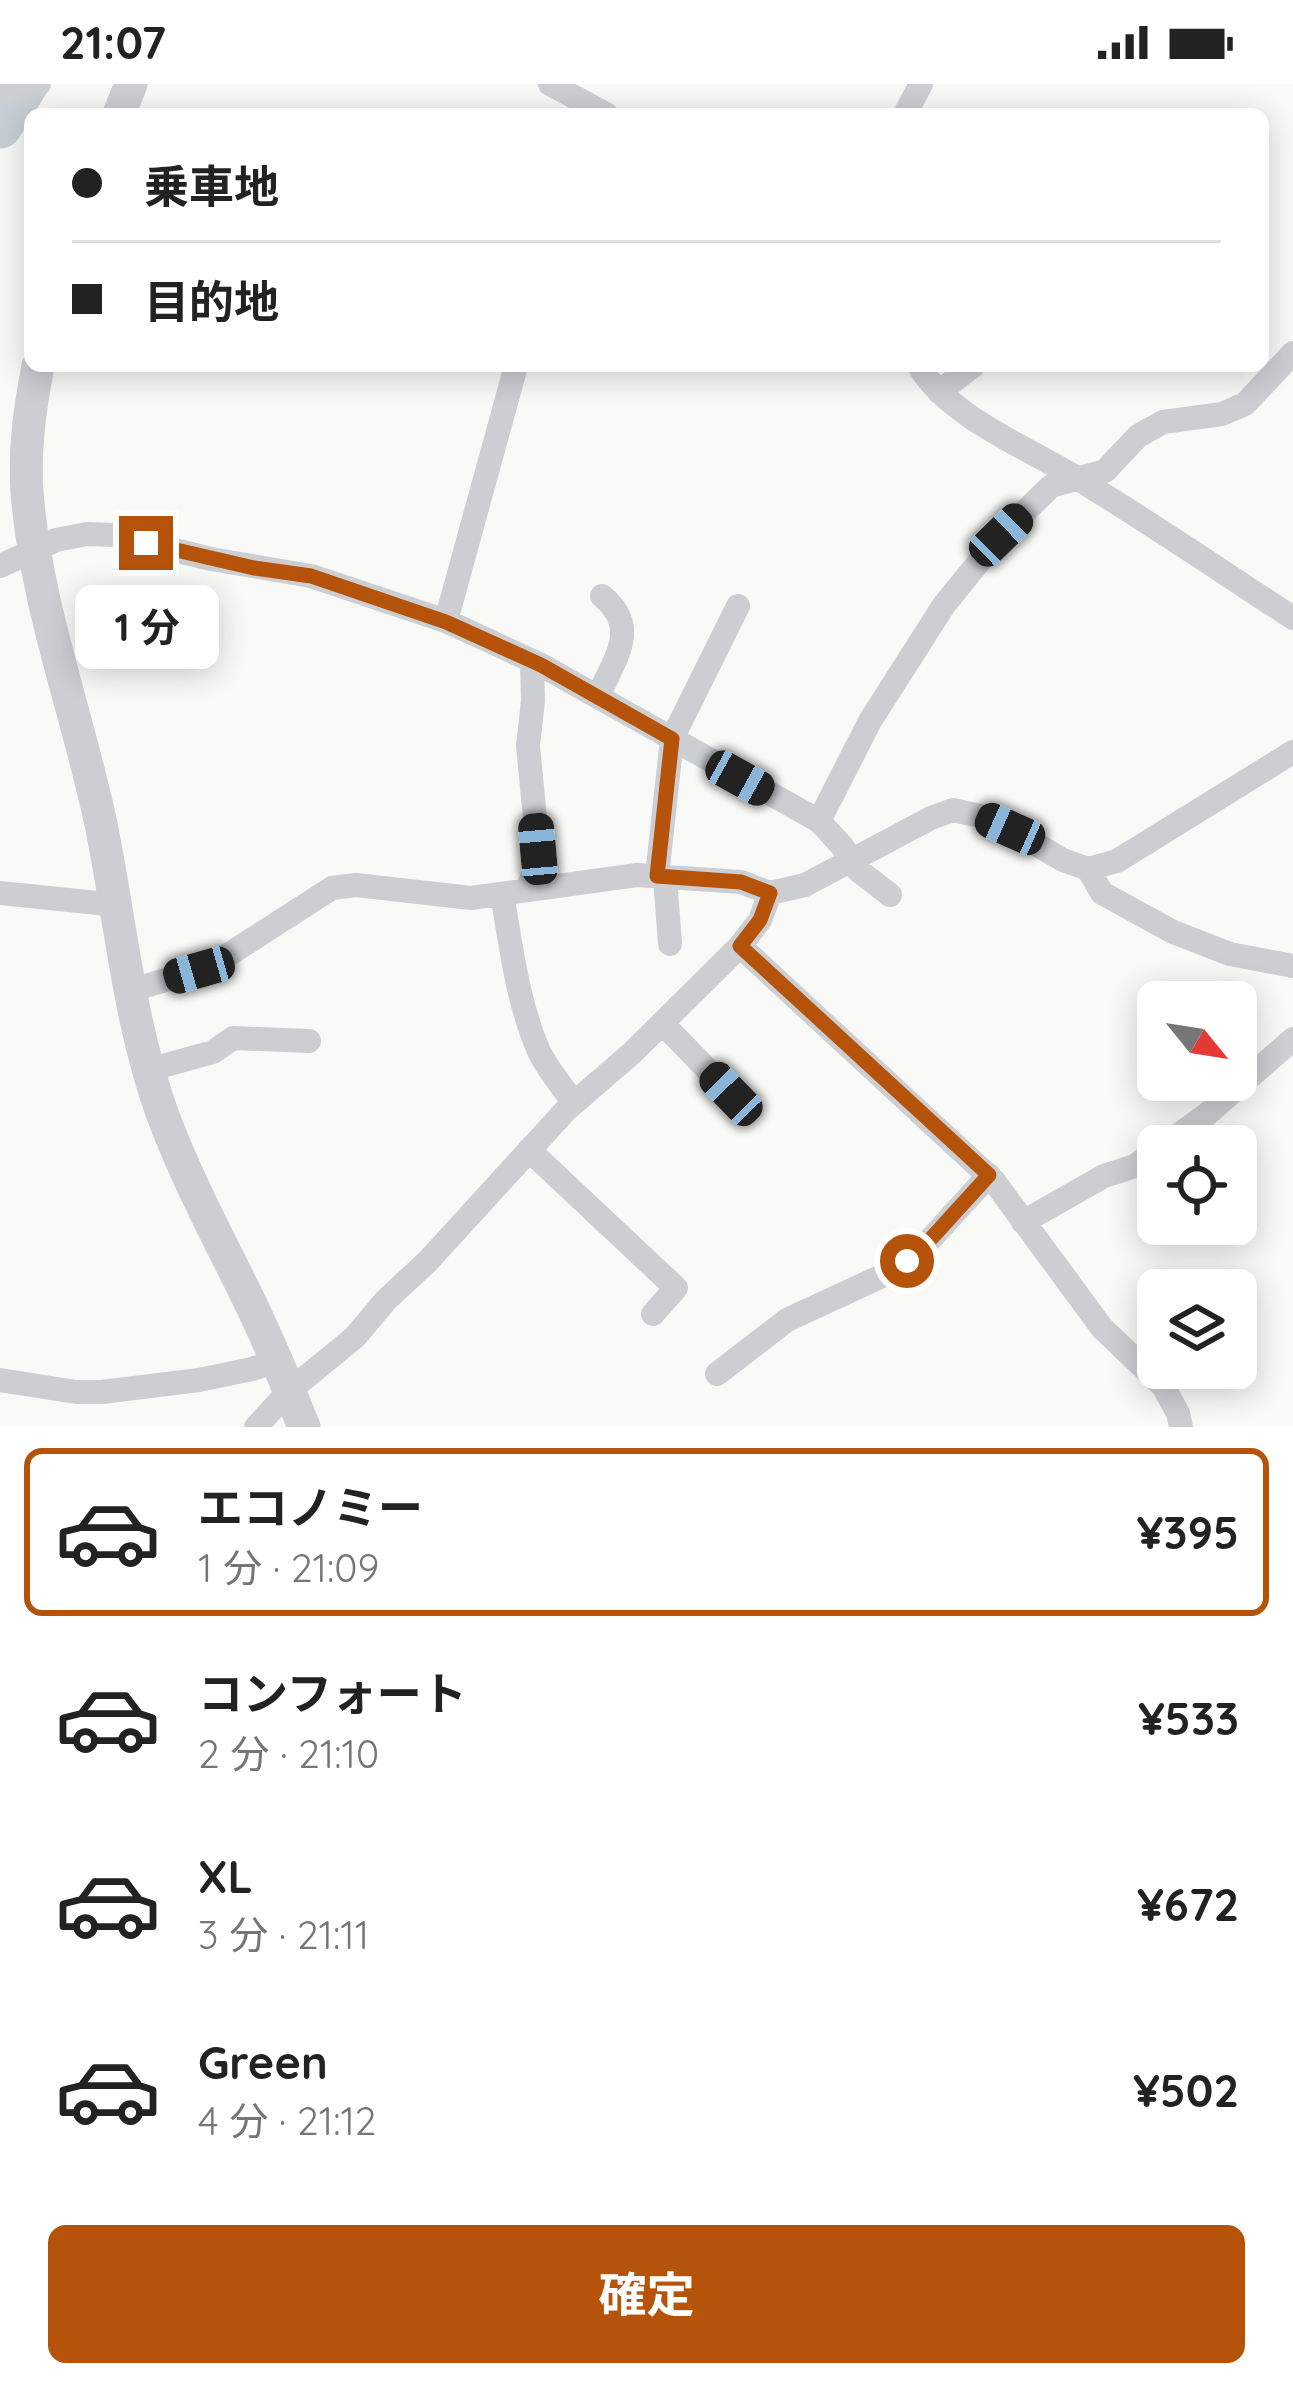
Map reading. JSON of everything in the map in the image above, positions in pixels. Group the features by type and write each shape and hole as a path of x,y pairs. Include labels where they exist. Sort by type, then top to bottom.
{"street":[{"path":"0,86 11,93 39,84"},
{"path":"550,84 595,108"},
{"path":"819,821 870,721 944,605 1001,535 1051,486 1105,471 1138,436 1163,422 1222,414 1245,404 1293,353"},
{"path":"37,372 28,421 26,490 35,551 100,821 148,1070 185,1169 304,1427"},
{"path":"446,622 514,372"},
{"path":"922,372 955,407 1076,478 1293,618"},
{"path":"939,392 965,372"},
{"path":"0,566 56,539 114,535 311,576 446,622 532,661 819,821 858,870 890,896"},
{"path":"598,698 624,627 620,612 602,596"},
{"path":"670,944 661,877 672,739 738,606"},
{"path":"532,661 528,746 538,849 536,868 515,891 524,1008 539,1052 574,1103"},
{"path":"132,990 199,970 332,888 356,885 471,898 637,875 741,882 770,893 805,885 953,810 995,822 1088,869 1117,861 1293,752"},
{"path":"1088,869 1102,893 1174,932 1230,953 1293,966"},
{"path":"0,893 117,905"},
{"path":"256,1427 283,1376 355,1337 574,1103 740,946 760,920 770,893"},
{"path":"740,946 989,1175 1102,1328 1163,1385 1181,1427"},
{"path":"662,1022 731,1094"},
{"path":"148,1070 213,1052 232,1038 309,1041"},
{"path":"1192,1125 1293,1039"},
{"path":"529,1150 676,1288 652,1314"},
{"path":"1023,1222 1104,1176 1137,1165"},
{"path":"717,1374 787,1320 907,1261 989,1175"},
{"path":"0,1380 102,1392 252,1369 283,1376"}],"waterway":[{"path":"0,126 26,84"}],"route":[{"path":"146,543 311,576 446,622 541,665 672,739 657,876 741,882 770,893 760,920 740,946 989,1175 907,1261"}]}
